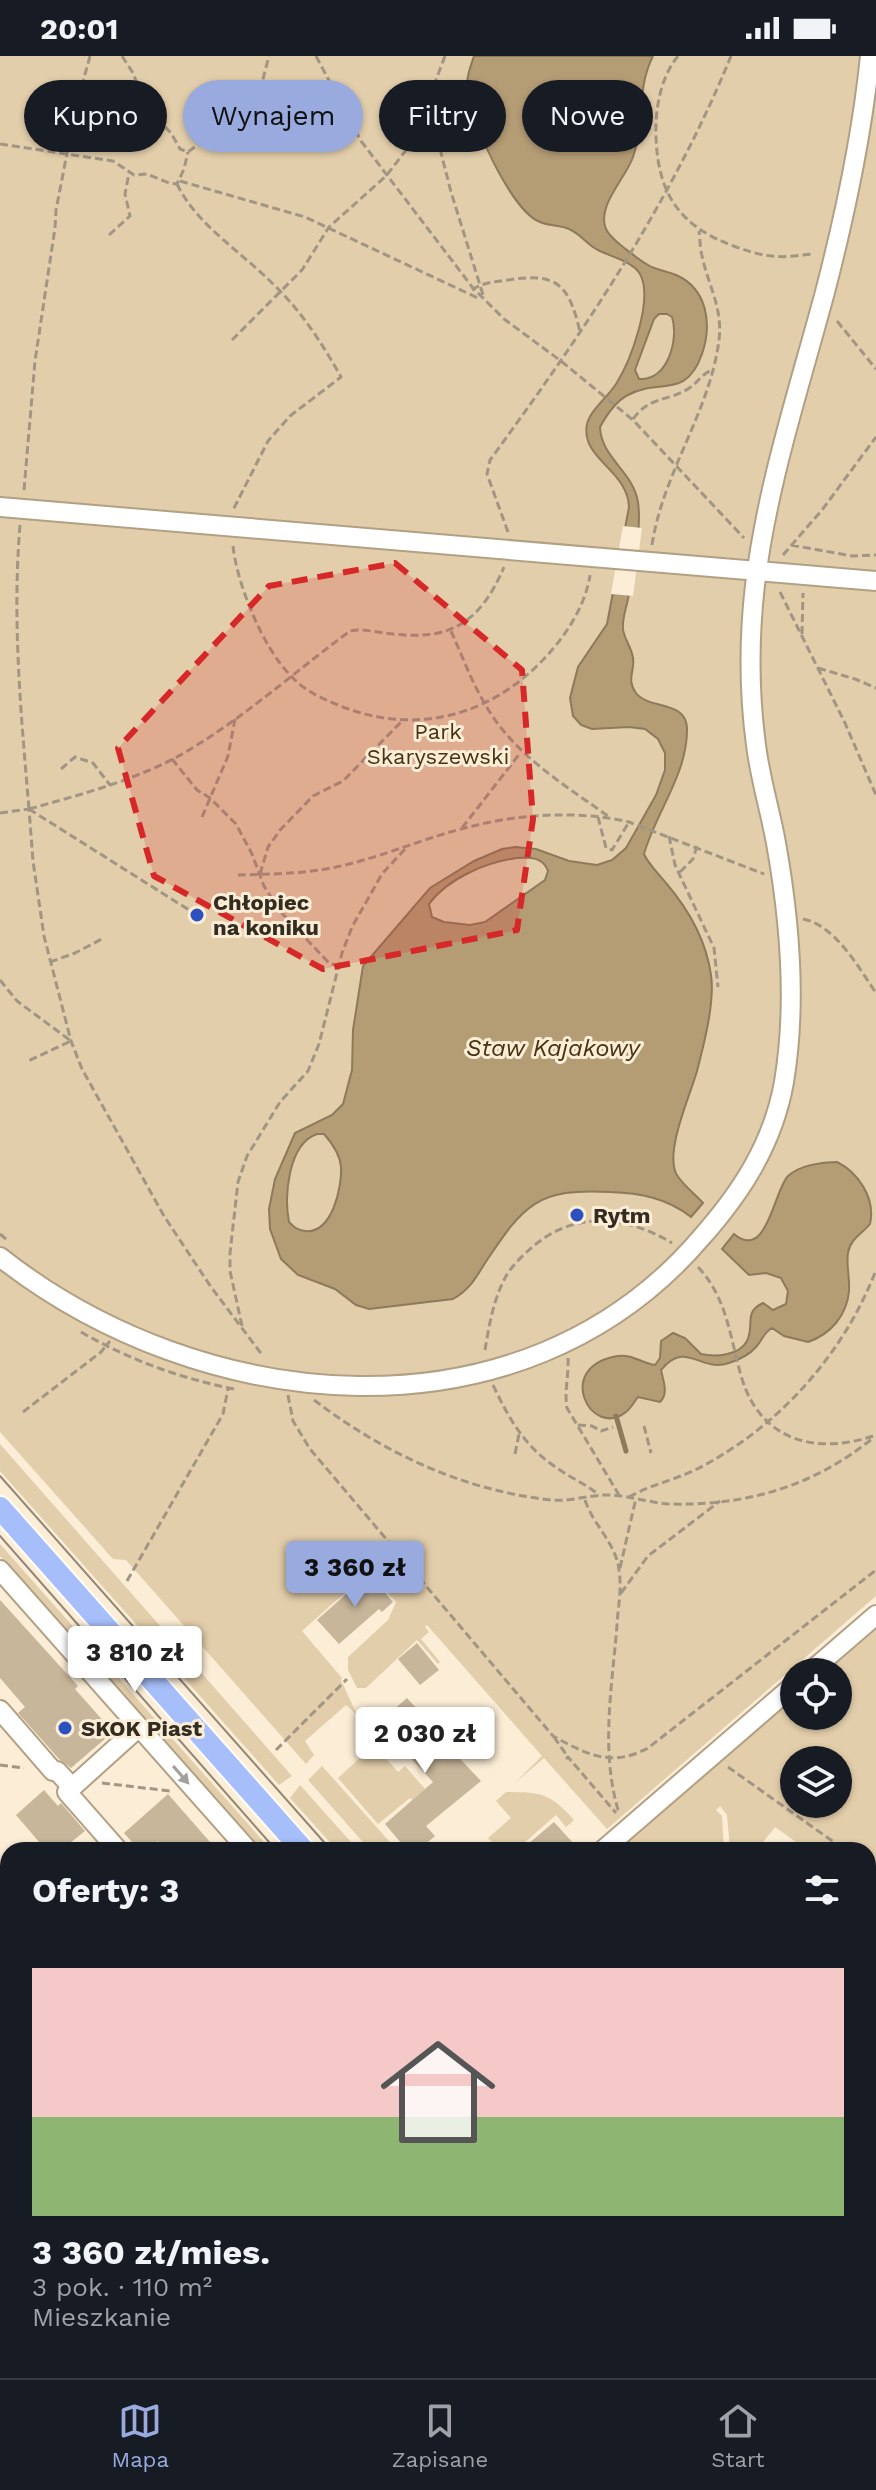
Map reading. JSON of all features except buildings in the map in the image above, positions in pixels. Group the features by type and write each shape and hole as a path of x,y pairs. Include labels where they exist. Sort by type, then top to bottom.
{"main road":[{"path":"0,1508 296,1842"}],"street":[{"path":"5,1250 84,1313 147,1344 229,1370 284,1380 366,1385 422,1383 529,1360 625,1309 670,1272 684,1246 726,1210 764,1150 776,1115 784,1080 791,1005 787,919 773,876 755,742 750,652 766,570 782,444 834,251 862,127 870,56"},
{"path":"0,507 876,581"},
{"path":"0,1570 241,1842"},
{"path":"826,1658 876,1615"},
{"path":"612,1842 780,1697"},
{"path":"0,1710 53,1771 75,1784"},
{"path":"111,1842 67,1792 139,1727"}],"path":[{"path":"90,56 76,107 56,210 35,361 16,574 17,671 33,861 50,962 71,1041 88,1080 164,1216 211,1287 267,1361 255,1359"},
{"path":"122,56 133,73 146,107 183,150"},
{"path":"263,80 269,56"},
{"path":"316,56 361,141 473,288 504,319 633,420 750,544"},
{"path":"436,80 445,56"},
{"path":"678,56 664,79 656,128 657,161 667,194 677,210 699,231 757,254 773,257 834,251"},
{"path":"0,813 29,809 128,780 172,759 235,717 350,631 360,629 402,635 451,631 476,613 489,598 505,565 508,549 508,530 490,485 488,466 625,264 667,194 731,56"},
{"path":"0,144 113,161 129,173 147,174 169,183 251,200 329,227 485,301"},
{"path":"188,152 178,183 185,202 281,292 323,346 341,377 290,416 268,441 233,510 236,568 256,621 290,676 319,697 384,719 438,718 485,705 519,683 555,648 577,612 590,580 592,555"},
{"path":"232,340 302,270 329,227 386,176 405,152"},
{"path":"441,152 485,301"},
{"path":"109,235 130,216 125,194 129,173"},
{"path":"648,560 675,463 701,408 719,339 720,318 716,296 702,256 699,231"},
{"path":"811,266 814,254"},
{"path":"468,294 480,284 539,277 552,281 566,291 574,305 580,332"},
{"path":"822,302 876,369"},
{"path":"633,420 643,406 688,389 701,375 712,370"},
{"path":"876,437 822,510 791,545 852,556 876,555"},
{"path":"738,567 746,522"},
{"path":"766,570 862,757 876,795"},
{"path":"802,635 803,573"},
{"path":"451,631 485,705 521,752 609,817"},
{"path":"818,668 876,688"},
{"path":"202,817 228,756 235,717"},
{"path":"260,874 268,847 295,814 313,796 343,781 404,720"},
{"path":"462,828 521,752"},
{"path":"61,769 75,757 93,763 110,785"},
{"path":"172,759 197,790 210,798 236,824 264,886 280,911 329,963 339,966"},
{"path":"29,809 197,915"},
{"path":"238,875 334,868 494,820 559,816 609,817 629,822 773,876"},
{"path":"598,817 606,848 612,850 629,822"},
{"path":"669,836 679,872 714,948 718,987"},
{"path":"679,872 693,859 697,846"},
{"path":"242,1327 230,1271 232,1216 238,1182 247,1156 266,1124 280,1102 308,1071 319,1044 352,927 382,874 405,849"},
{"path":"762,862 773,876"},
{"path":"787,919 798,918 817,923 847,952 876,993"},
{"path":"50,962 102,939"},
{"path":"0,980 17,1001 71,1041"},
{"path":"26,1062 71,1041"},
{"path":"599,1495 557,1468 519,1434 488,1371 485,1353 498,1293 506,1275 539,1240 558,1228 593,1219 633,1226 684,1246 723,1305 747,1391 768,1422 787,1436 810,1444 834,1446 876,1436"},
{"path":"0,1234 5,1250"},
{"path":"629,1497 699,1468 768,1422 824,1362 861,1306 876,1270"},
{"path":"23,1412 101,1352 119,1331"},
{"path":"565,1343 569,1376 565,1398 567,1408 619,1496"},
{"path":"127,1581 223,1414 228,1397 229,1370"},
{"path":"284,1380 293,1421 310,1449 553,1736 567,1758 620,1817 611,1787 609,1717 620,1571 636,1498"},
{"path":"304,1382 309,1396 354,1431 415,1464 465,1482 552,1500 585,1500 599,1495 666,1504 754,1496 804,1482 839,1464 876,1436"},
{"path":"578,1425 592,1426 601,1431 613,1427"},
{"path":"644,1426 651,1453"},
{"path":"515,1454 519,1434"},
{"path":"585,1500 616,1554 620,1571"},
{"path":"620,1595 648,1556 720,1501"},
{"path":"553,1736 587,1755 608,1758 624,1758 648,1748 876,1570"},
{"path":"276,1750 347,1679"},
{"path":"712,1756 834,1842"},
{"path":"75,1784 171,1791"}],"highlighted area":[{"path":"395,563 522,670 533,819 517,930 323,969 154,876 118,748 269,586"}],"green space":[{"name":"Park Skaryszewski","path":"0,56 876,56 876,1596 804,1658 780,1658 780,1679 607,1829 544,1758 515,1783 542,1756 427,1625 425,1627 429,1632 421,1639 440,1662 438,1664 417,1640 366,1688 357,1688 348,1670 348,1657 388,1620 396,1602 369,1571 302,1631 342,1678 357,1715 346,1705 305,1741 314,1755 306,1764 126,1560 113,1559 0,1432"},
{"path":"0,1444 292,1776 279,1785 0,1471"},
{"path":"0,1544 264,1842 251,1842 0,1556"},
{"path":"876,1627 876,1842 796,1842 775,1827 763,1842 729,1842 727,1815 720,1806 716,1810 722,1816 724,1842 628,1842 780,1709 780,1730 852,1730 852,1658 839,1658"},
{"path":"374,1745 398,1772 405,1766 425,1789 378,1824 338,1778"},
{"path":"322,1766 390,1842 363,1842 308,1780"},
{"path":"300,1785 351,1842 330,1842 290,1798"},
{"path":"506,1792 544,1796 558,1804 574,1820 566,1827 556,1815 525,1842 492,1842 488,1838 511,1818 496,1801"}],"water":[{"name":"Staw Kajakowy","path":"474,56 653,56 644,80 522,80 522,152 635,152 608,202 604,220 606,229 638,259 687,281 701,299 707,320 702,354 688,377 680,383 628,395 615,405 600,427 606,447 630,482 638,502 639,526 623,625 633,658 632,684 642,698 680,713 687,728 686,745 677,777 644,854 695,926 711,975 706,1036 680,1121 673,1161 680,1179 703,1203 691,1217 663,1201 632,1194 586,1191 549,1197 535,1204 511,1226 472,1283 453,1299 369,1309 356,1305 335,1289 298,1275 281,1259 270,1229 269,1209 275,1179 295,1133 332,1115 343,1104 352,1070 353,1030 363,966 430,888 474,861 502,849 536,849 569,861 597,865 612,860 626,848 656,795 665,770 665,753 658,739 645,729 592,729 581,725 573,716 570,698 578,667 607,624 629,507 621,483 590,447 587,424 592,413 616,384 628,361 642,314 644,285 640,274 632,266 594,248 569,229 540,222 517,201 488,152 506,152 506,80 467,80","holes":["659,314 672,317 674,326 669,357 657,373 639,379 635,370 654,319","517,858 539,860 548,871 545,880 485,922 470,925 444,922 432,917 429,904 457,879 481,867","317,1134 324,1134 333,1145 341,1176 329,1218 314,1230 305,1231 289,1222 288,1185 300,1148"]},
{"path":"837,1162 858,1179 867,1195 871,1214 870,1224 849,1248 848,1300 831,1329 808,1342 784,1336 772,1328 751,1352 719,1365 678,1357 661,1370 665,1391 660,1402 638,1397 626,1412 613,1418 601,1416 591,1409 584,1398 583,1385 587,1373 598,1362 623,1356 655,1365 660,1358 661,1341 673,1333 685,1338 701,1354 733,1352 747,1341 753,1310 763,1303 773,1310 786,1304 788,1291 781,1278 766,1273 749,1275 722,1249 734,1234 745,1240 754,1239 762,1232 783,1184 793,1172 811,1165"}],"pier":[{"path":"623,526 642,528 633,596 611,594"}],"waterway":[{"path":"616,1416 626,1451"}],"tram line":[{"path":"0,1476 324,1842"},
{"path":"0,1536 269,1842"}],"place":[{"name":"Chłopiec na koniku","path":"197,915"},
{"name":"Rytm","path":"577,1215"},
{"name":"SKOK Piast","path":"65,1728"}]}
